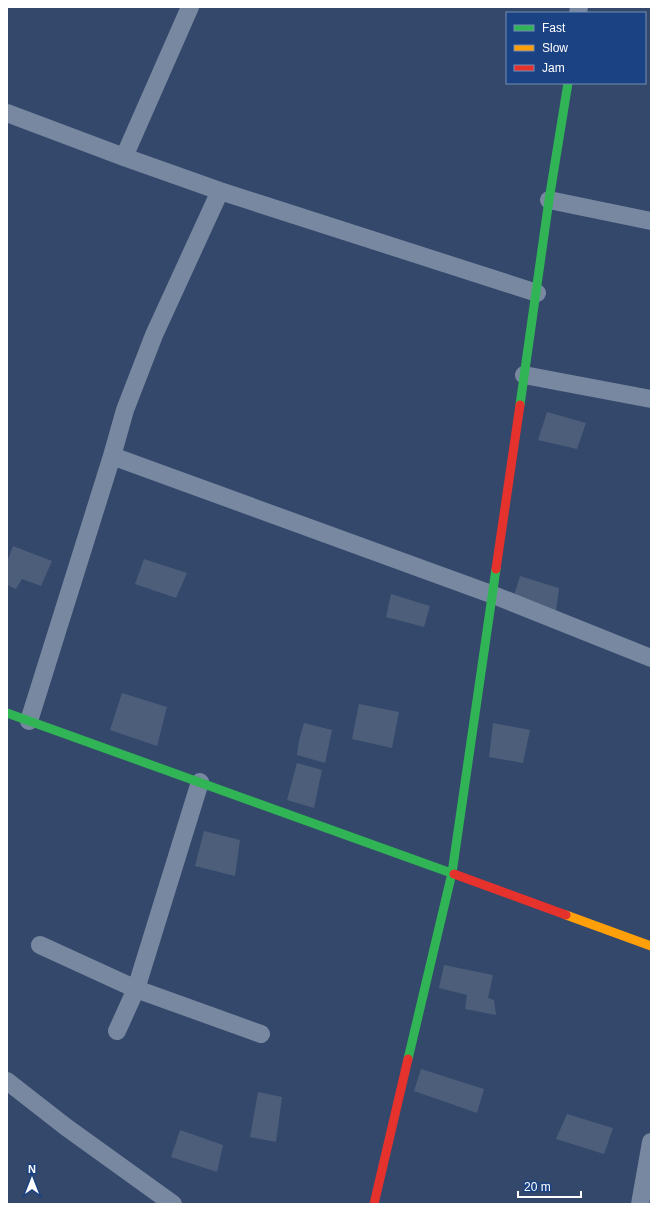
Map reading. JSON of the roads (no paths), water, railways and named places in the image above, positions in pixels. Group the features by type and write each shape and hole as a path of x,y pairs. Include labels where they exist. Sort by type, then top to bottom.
{"street":[{"path":"124,157 190,7"},
{"path":"374,1204 452,873 491,594 549,200 568,84"},
{"path":"7,113 124,157 220,190 536,293"},
{"path":"29,721 125,410 154,335 220,190"},
{"path":"549,200 651,221"},
{"path":"524,375 651,399"},
{"path":"112,456 491,594 651,658"},
{"path":"7,713 651,946"},
{"path":"117,1031 136,989 200,782"},
{"path":"40,945 136,989 261,1034"},
{"path":"7,1081 66,1127 173,1204"},
{"path":"640,1204 651,1142"}]}
